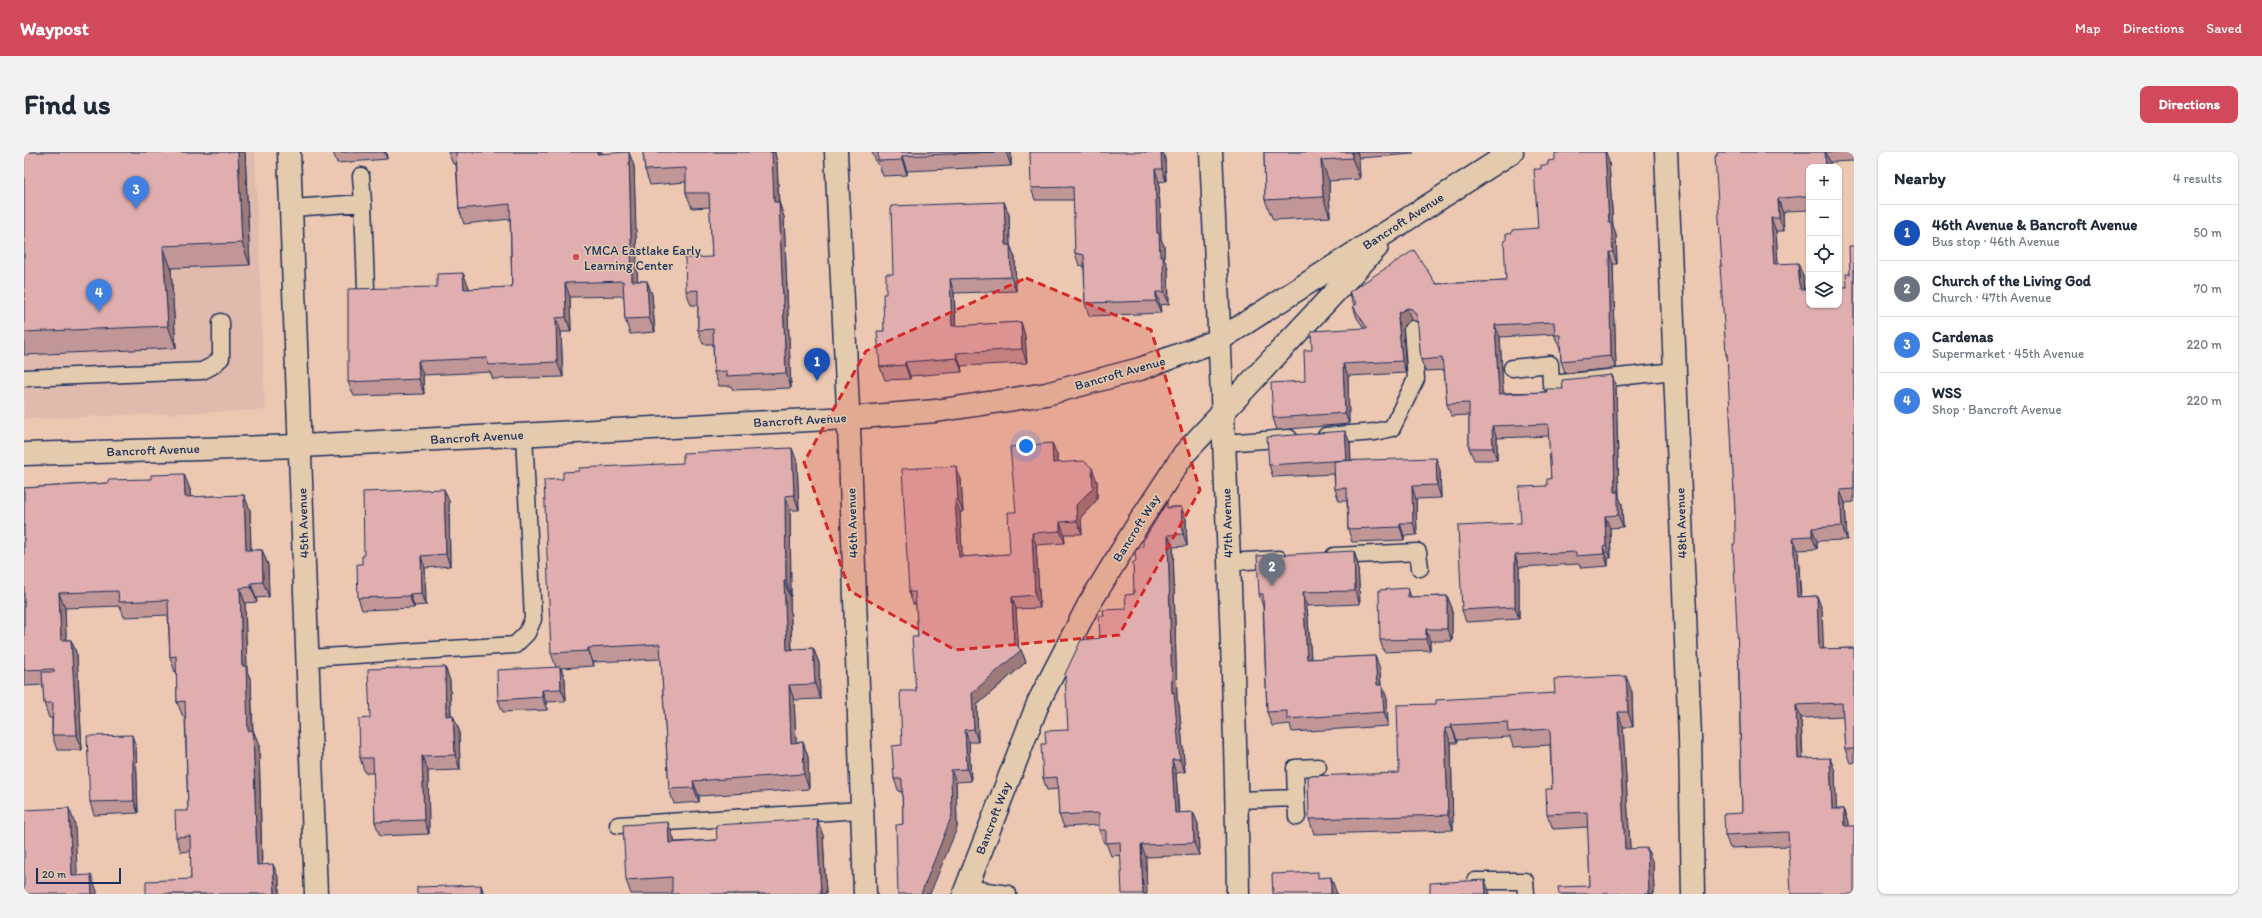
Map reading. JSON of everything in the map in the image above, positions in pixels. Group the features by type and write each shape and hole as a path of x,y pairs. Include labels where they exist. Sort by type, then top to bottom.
{"street":[{"name":"45th Avenue","path":"289,152 301,446 316,894"},
{"name":"46th Avenue","path":"836,152 848,418 865,894"},
{"name":"47th Avenue","path":"1211,152 1229,562 1237,800 1238,894"},
{"name":"Bancroft Avenue","path":"24,454 301,446 848,418 936,411 1046,394 1140,369 1219,340 1512,152"},
{"name":"48th Avenue","path":"1666,152 1690,761 1693,894"},
{"name":"Bancroft Way","path":"965,891 1039,701 1088,606 1138,524 1184,454 1400,223"}],"lane":[{"path":"361,176 366,289"},
{"path":"292,208 363,204"},
{"path":"24,378 202,371 212,366 222,358 221,322"},
{"path":"1224,443 1375,432 1392,428 1416,379 1412,329"},
{"path":"1512,368 1550,364 1551,384 1675,371"},
{"path":"308,658 515,645 527,633 533,619 524,434"},
{"path":"1316,557 1418,552 1420,568"},
{"path":"1229,562 1292,558"},
{"path":"1297,817 1295,768 1318,767"},
{"path":"1237,800 1296,798"},
{"path":"618,825 862,810"},
{"path":"1474,881 1525,881 1526,894"},
{"path":"965,891 1008,894"}],"highlighted area":[{"path":"1026,278 1151,330 1200,490 1119,635 955,650 850,591 804,462 866,351"}],"shaded area":[{"path":"24,152 255,152 265,410 24,419"}],"building":[{"path":"24,152 238,152 242,243 163,246 168,326 24,332"},
{"path":"456,152 597,152 597,154 629,152 632,281 647,281 649,318 625,319 623,281 565,283 566,317 556,318 557,362 488,365 487,358 418,361 419,379 348,382 348,289 437,287 437,274 463,273 464,289 512,287 510,204 459,209"},
{"path":"643,152 772,152 774,202 779,202 786,373 727,376 727,371 714,372 713,329 698,330 698,290 686,291 685,258 712,257 709,193 686,193 686,168 645,170"},
{"path":"878,152 995,152 902,156 902,160 878,161"},
{"path":"1030,152 1161,152 1162,169 1155,169 1157,233 1159,233 1160,256 1163,256 1164,292 1156,292 1156,301 1085,303 1084,255 1075,253 1073,187 1031,188"},
{"path":"1264,152 1352,152 1352,158 1321,160 1323,197 1265,200"},
{"path":"1605,152 1609,223 1611,223 1613,252 1609,252 1611,356 1561,361 1560,335 1555,335 1554,322 1495,325 1499,394 1547,392 1546,389 1563,389 1562,380 1612,375 1615,492 1618,492 1618,515 1605,516 1606,546 1603,547 1604,554 1576,556 1576,552 1515,555 1515,607 1462,610 1458,526 1521,523 1519,487 1547,486 1547,479 1551,479 1548,424 1492,426 1493,448 1469,448 1469,403 1447,404 1442,358 1421,360 1417,316 1412,309 1407,308 1399,313 1398,318 1402,361 1343,364 1345,413 1273,418 1271,383 1305,381 1304,350 1312,350 1311,331 1367,328 1353,306 1357,304 1349,292 1414,250 1436,284 1506,281 1504,241 1506,241 1506,234 1512,233 1512,230 1538,228 1534,169 1541,169 1541,165 1548,165 1548,161 1555,160 1555,153"},
{"path":"1717,152 1825,152 1826,164 1806,164 1806,196 1778,199 1779,218 1771,218 1774,264 1798,263 1800,289 1806,289 1806,308 1842,308 1842,287 1847,287 1846,274 1850,274 1849,246 1854,246 1854,489 1840,490 1842,526 1812,528 1812,536 1793,537 1797,597 1817,596 1819,649 1854,648 1854,749 1845,749 1842,703 1796,705 1798,759 1830,758 1832,809 1844,809 1845,826 1854,826 1854,894 1791,894 1788,832 1725,835 1724,814 1742,813 1739,671 1733,544 1735,544 1735,512 1727,354 1720,266 1722,266 1715,156 1717,156"},
{"path":"1004,202 1006,245 1010,245 1011,277 950,279 952,326 1021,322 1022,349 956,353 957,358 905,362 905,365 880,367 877,331 884,331 883,294 886,294 886,274 893,274 891,206"},
{"path":"1345,431 1347,460 1269,465 1267,437"},
{"path":"1052,443 1053,463 1084,461 1092,468 1093,488 1076,505 1077,521 1060,522 1060,531 1032,533 1035,595 1012,597 1014,642 1021,650 972,693 974,729 965,730 967,769 951,770 952,815 921,894 898,894 896,825 903,824 902,779 894,779 892,746 902,745 900,691 916,691 912,637 918,637 915,592 909,592 902,469 956,466 958,500 955,500 959,557 1010,554 1008,512 1016,512 1010,447"},
{"path":"792,448 794,495 785,496 786,581 784,581 787,650 813,648 815,684 789,685 791,743 803,742 804,774 693,781 694,788 669,789 660,644 588,648 588,651 551,653 544,480 563,479 563,472 579,471 579,468 683,463 683,453"},
{"path":"1436,458 1437,485 1412,486 1413,523 1400,523 1400,527 1348,529 1347,488 1335,489 1334,461"},
{"path":"184,474 185,497 244,495 246,550 262,550 263,582 251,583 251,587 240,588 242,666 246,666 248,731 253,730 257,865 273,864 275,894 146,894 146,881 191,879 190,836 176,837 175,811 188,811 185,701 177,702 176,656 170,657 168,600 119,602 118,591 59,593 61,640 71,640 77,735 52,735 53,703 44,703 42,672 54,672 54,669 24,670 24,488 108,483 108,480 151,479 151,475"},
{"path":"444,489 446,554 421,556 422,593 410,594 409,596 358,598 357,564 362,564 362,556 364,556 363,492"},
{"path":"1167,502 1167,508 1181,507 1183,534 1168,535 1172,693 1174,692 1180,760 1172,760 1175,813 1193,812 1194,843 1141,845 1143,894 1122,894 1120,842 1106,843 1106,830 1099,830 1099,813 1059,815 1057,777 1043,778 1041,744 1046,744 1045,731 1068,730 1065,674 1081,640 1100,638 1099,616 1104,616 1103,610 1126,609 1125,595 1134,594 1133,562 1136,562 1135,551 1143,546 1143,541"},
{"path":"1354,551 1355,591 1303,592 1307,659 1375,656 1377,685 1382,685 1384,712 1287,719 1287,711 1267,712 1263,594 1259,594 1257,556"},
{"path":"1408,588 1408,597 1447,596 1447,629 1426,629 1426,639 1380,640 1379,590"},
{"path":"445,667 446,716 453,715 455,755 422,756 424,820 375,822 373,758 360,758 359,719 370,718 368,669"},
{"path":"560,667 561,689 542,690 542,697 498,700 497,670"},
{"path":"1626,676 1628,712 1618,712 1625,849 1647,848 1649,894 1559,894 1558,887 1590,886 1587,812 1547,814 1546,789 1552,789 1550,729 1508,732 1507,722 1451,725 1452,728 1445,728 1448,815 1309,819 1308,776 1399,773 1397,705 1436,704 1436,700 1555,693 1554,679"},
{"path":"132,735 134,801 90,802 87,736"},
{"path":"69,808 72,876 91,875 92,894 24,894 24,810"},
{"path":"817,819 821,894 672,894 672,877 626,880 623,825 668,822 669,843 717,840 716,825"},
{"path":"1318,872 1318,878 1331,877 1331,894 1273,894 1272,874"},
{"path":"1485,880 1486,894 1430,894 1430,883"},
{"path":"481,885 481,894 417,894 417,887"}],"place":[{"name":"Cardenas","path":"136,209"},
{"name":"YMCA Eastlake Early Learning Center","path":"576,257"},
{"name":"WSS","path":"99,312"},
{"name":"46th Avenue & Bancroft Avenue","path":"817,381"},
{"name":"Church of the Living God","path":"1272,586"}]}
